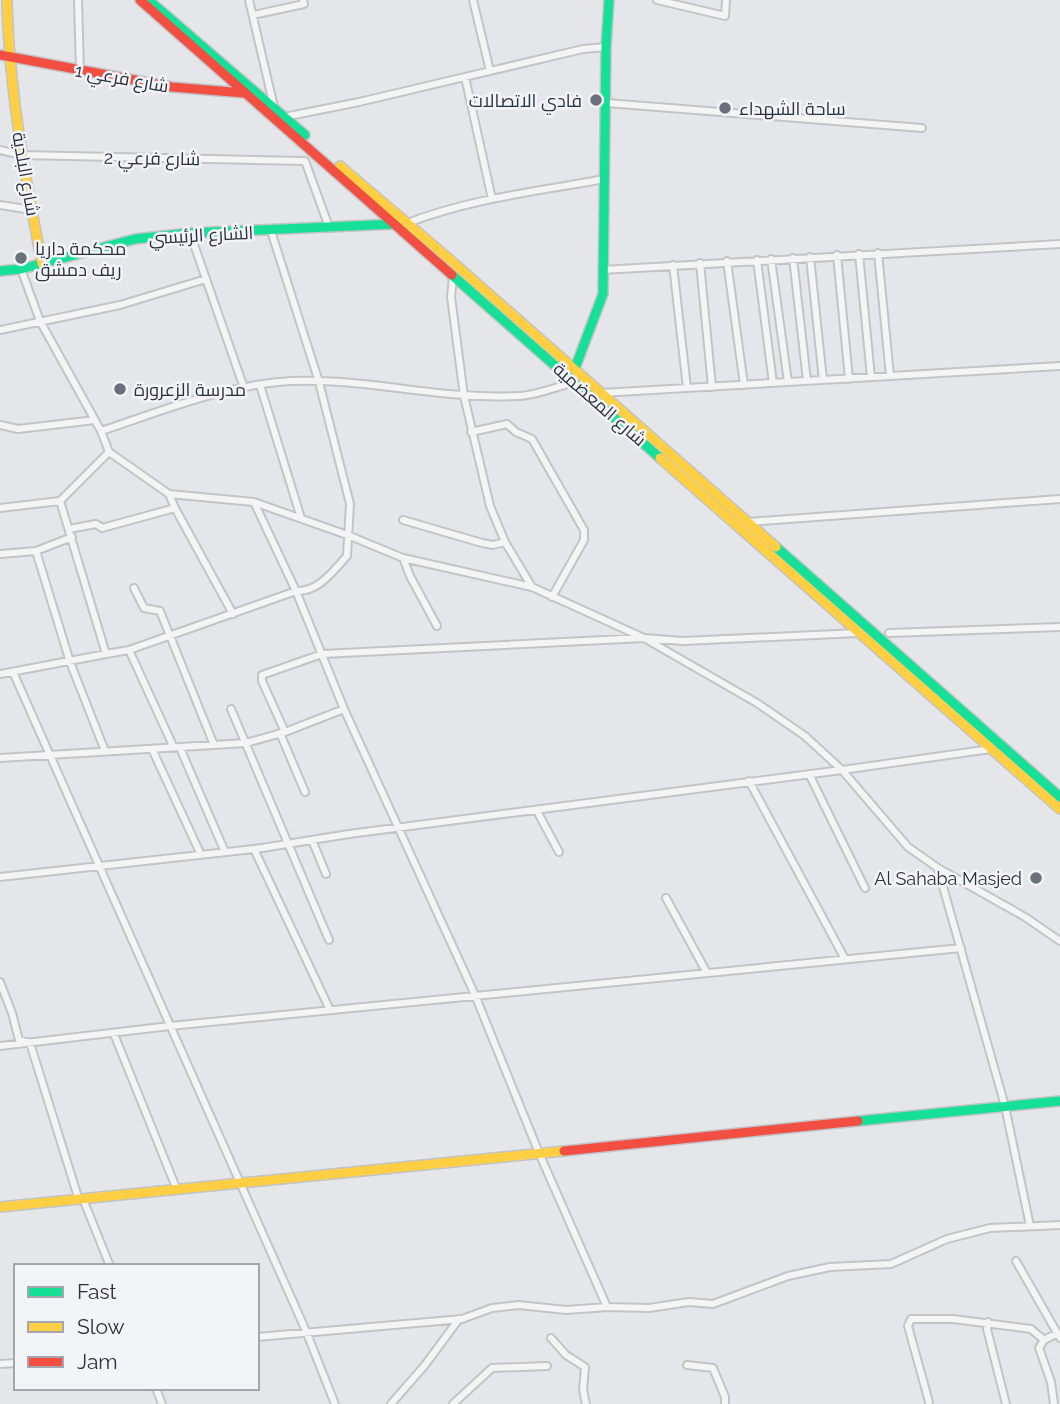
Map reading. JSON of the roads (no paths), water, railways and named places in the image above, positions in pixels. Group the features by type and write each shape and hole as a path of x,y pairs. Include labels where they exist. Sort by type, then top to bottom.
{"main road":[{"name":"شارع البلدية","path":"6,0 4,56 42,264"},
{"name":"شارع المعضمية","path":"139,0 393,223 445,262 574,371 746,522 1006,756 1060,809"},
{"name":"شارع المعضمية","path":"149,0 275,108 405,224 445,262 453,274 991,749 1006,756 1060,797"},
{"path":"574,371 603,294 609,0"},
{"name":"شارع فرعي 1","path":"4,56 172,87 244,93"},
{"name":"الشارع الرئيسي","path":"0,271 22,269 135,239 190,233 271,232 405,224"},
{"path":"0,1208 1060,1101"}],"street":[{"path":"78,0 80,71"},
{"path":"249,0 275,108"},
{"path":"253,15 304,4 303,0"},
{"path":"473,0 490,71"},
{"path":"657,0 724,16 726,0"},
{"path":"284,117 583,48 606,47"},
{"path":"465,77 492,199"},
{"path":"607,103 922,128"},
{"name":"شارع فرعي 2","path":"0,150 21,155 305,161 329,227"},
{"path":"405,224 424,216 492,199 605,179"},
{"path":"0,205 32,210"},
{"path":"0,674 129,650 296,591 306,592 323,582 347,556 350,504 319,382 271,232"},
{"path":"190,233 244,388"},
{"path":"602,270 1060,244"},
{"path":"878,253 890,376"},
{"path":"859,254 871,377"},
{"path":"837,255 849,379"},
{"path":"810,257 823,380"},
{"path":"793,258 807,381"},
{"path":"771,259 788,382"},
{"path":"757,260 773,383"},
{"path":"727,261 744,385"},
{"path":"700,263 712,387"},
{"path":"673,265 687,388"},
{"path":"22,269 40,321 101,431 109,452 169,494 254,502 403,558 532,587 644,638 757,704 805,736 842,771 908,847 1060,941"},
{"path":"453,274 452,297 471,432 490,506 505,542 532,587"},
{"path":"0,330 120,305 206,279"},
{"path":"599,393 1060,366"},
{"path":"101,431 226,391 292,381 464,396 520,397 574,382"},
{"path":"260,385 301,518"},
{"path":"0,425 18,429 95,421"},
{"path":"471,432 507,424 516,432 532,439 583,530 584,540 552,597"},
{"path":"0,508 60,501 109,452"},
{"path":"169,494 174,509 233,614"},
{"path":"746,522 1060,499"},
{"path":"60,501 106,654"},
{"path":"254,502 296,591 344,709 475,995 539,1153 607,1307"},
{"path":"0,554 36,551 96,524 102,528 174,509"},
{"path":"403,520 482,543 492,545 505,542"},
{"path":"36,551 70,662 105,751"},
{"path":"403,558 437,626"},
{"path":"134,588 144,608 160,611 214,745"},
{"path":"889,633 1060,628"},
{"path":"305,792 262,675 322,653 644,638 683,641 859,633"},
{"path":"129,650 225,852"},
{"path":"13,672 306,1331 335,1404"},
{"path":"231,709 329,940"},
{"path":"0,758 246,743 282,733 344,709"},
{"path":"152,749 201,855"},
{"path":"0,877 254,849 991,749"},
{"path":"809,774 865,888"},
{"path":"749,781 845,959"},
{"path":"537,811 559,852"},
{"path":"312,841 326,874"},
{"path":"254,849 330,1010"},
{"path":"938,868 1005,1106 1030,1226"},
{"path":"666,898 707,973"},
{"path":"0,1046 170,1026 961,948"},
{"path":"0,982 19,1040 30,1043"},
{"path":"114,1034 177,1190"},
{"path":"30,1043 78,1197 83,1199 109,1264"},
{"path":"259,1336 459,1319 492,1308 518,1305 566,1310 649,1308 689,1302 713,1304 788,1276 830,1267 891,1264 958,1237 990,1228 1060,1226"},
{"path":"1016,1261 1059,1335 1044,1340 1039,1348 1051,1381 1054,1404"},
{"path":"391,1404 425,1365 459,1319"},
{"path":"929,1402 908,1325 911,1319 988,1322 1031,1329 1044,1340"},
{"path":"988,1322 987,1329 1006,1404"},
{"path":"551,1338 566,1355 585,1367 583,1390 586,1404"},
{"path":"687,1365 713,1368 725,1397 725,1404"},
{"path":"453,1404 492,1368 547,1366"}],"place":[{"name":"فادي الاتصالات","path":"596,100"},
{"name":"ساحة الشهداء","path":"725,108"},
{"name":"محكمة داريا ريف دمشق","path":"21,258"},
{"name":"مدرسة الزعرورة","path":"120,389"},
{"name":"Al Sahaba Masjed","path":"1036,878"}]}
